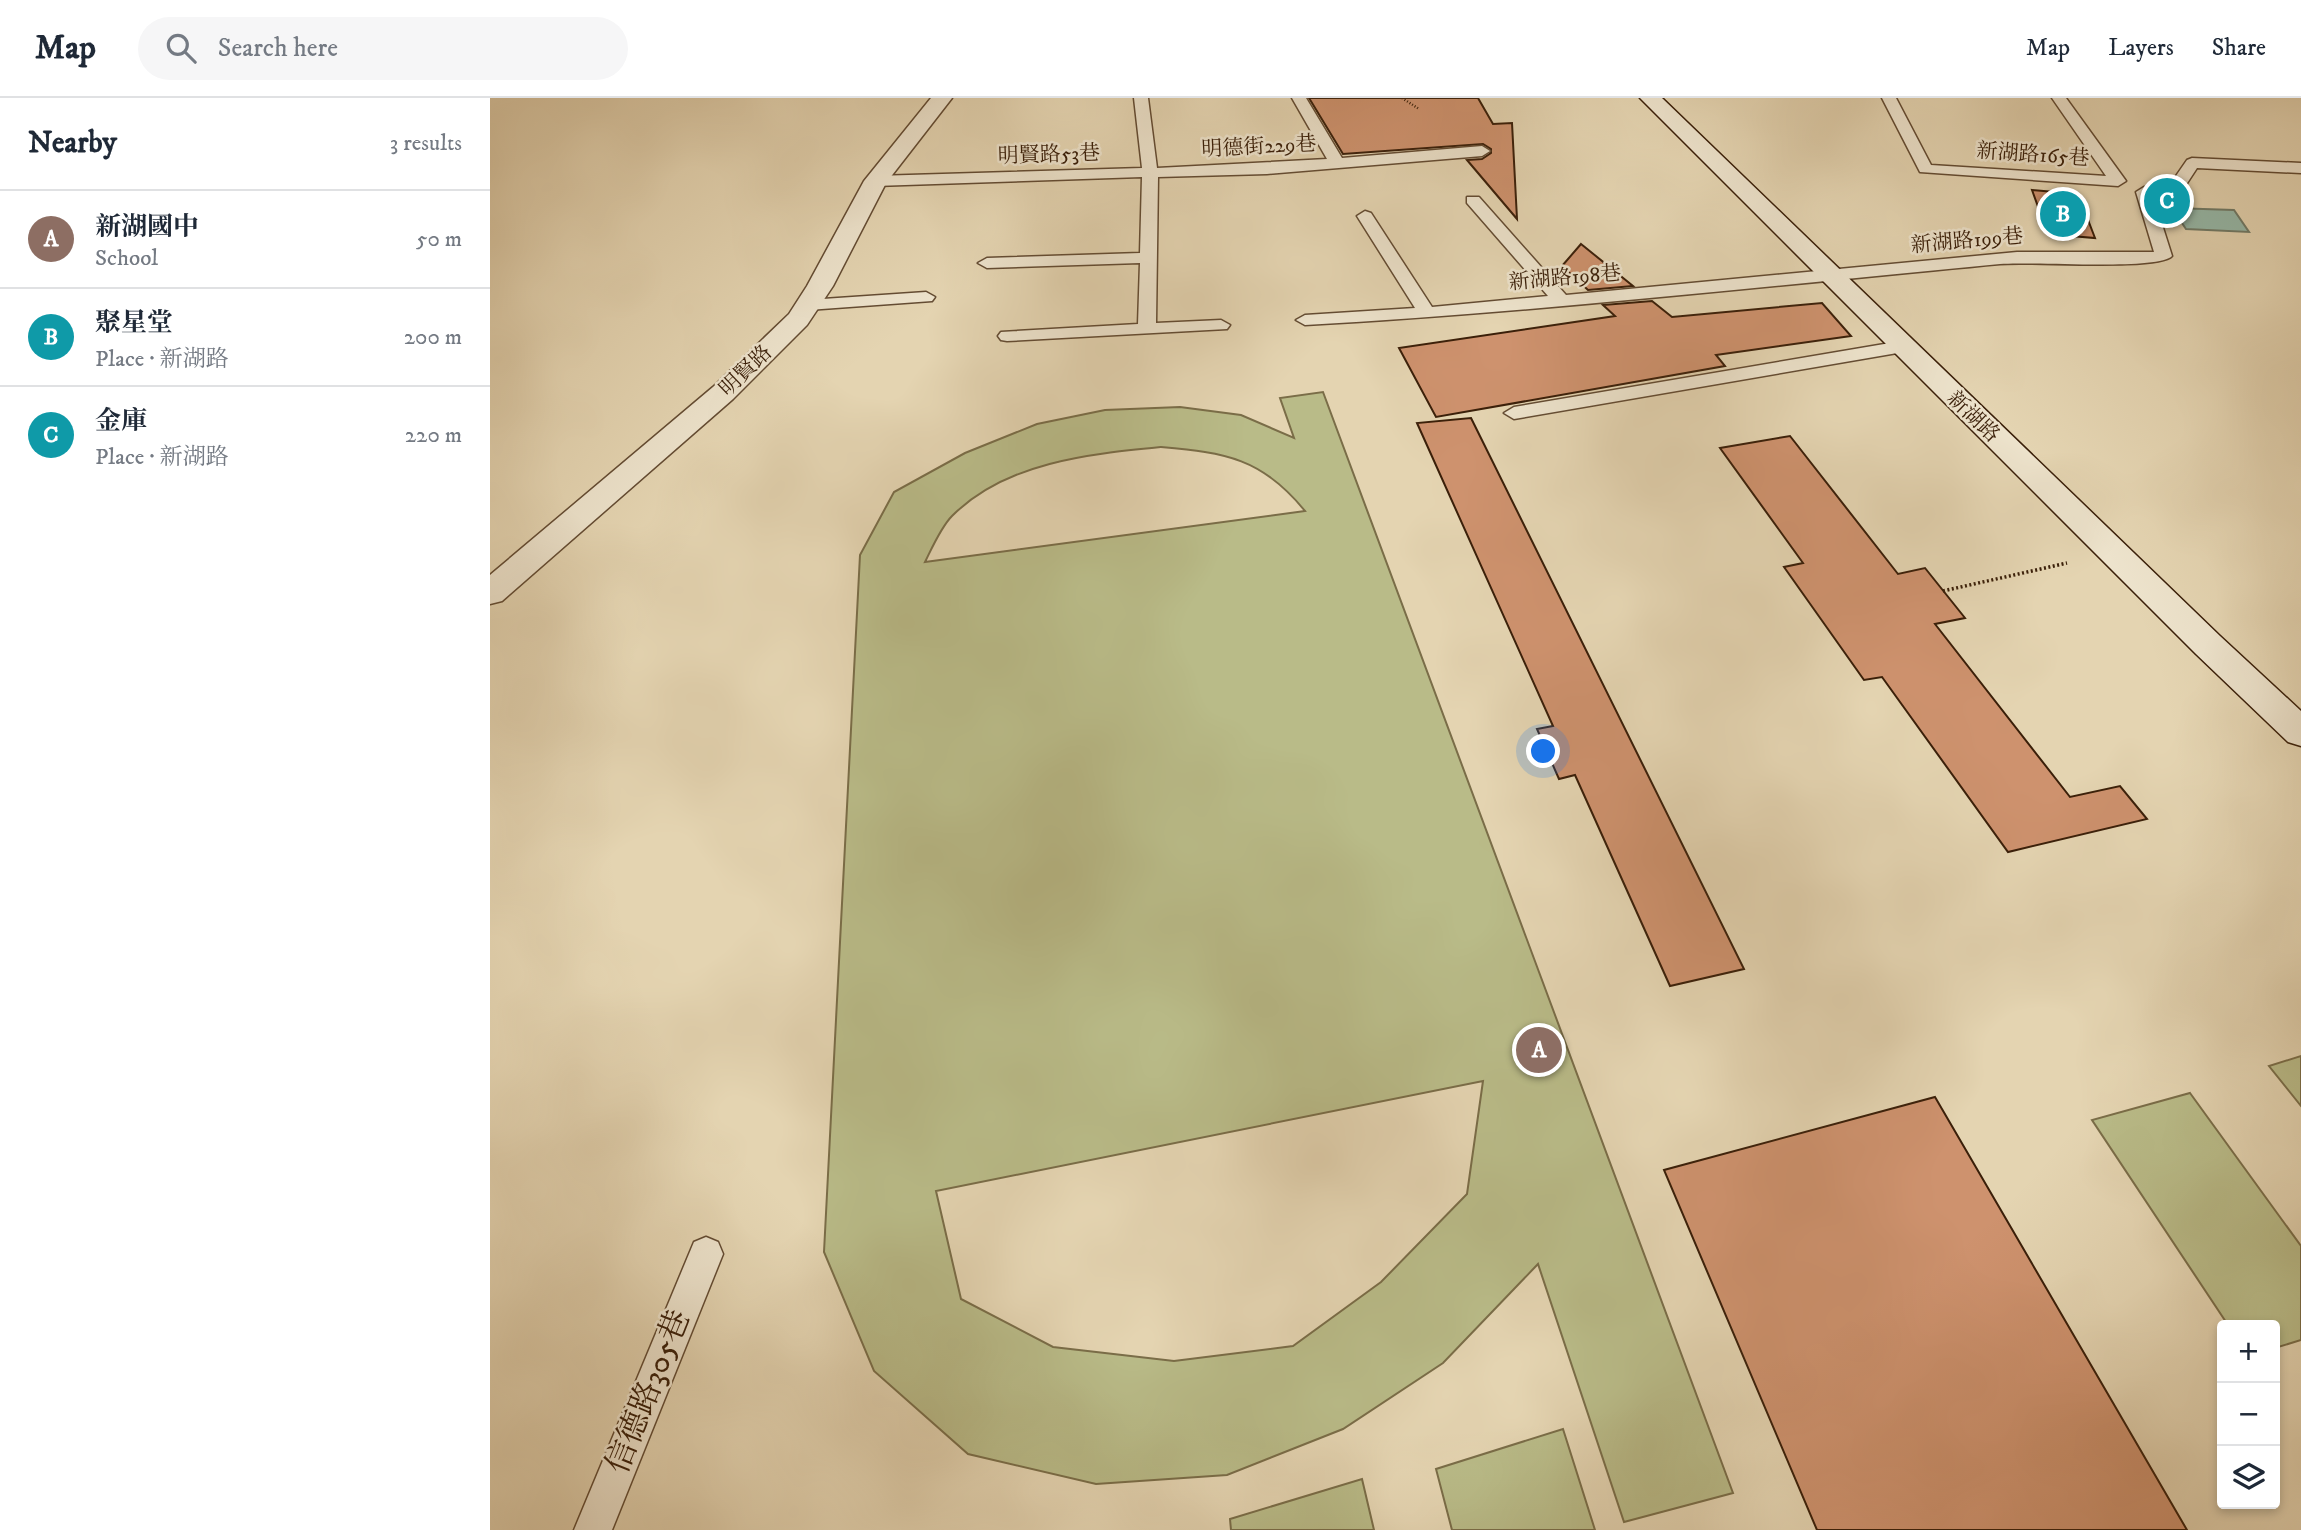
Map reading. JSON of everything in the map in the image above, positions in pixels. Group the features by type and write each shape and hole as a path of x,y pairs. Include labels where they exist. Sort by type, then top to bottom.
{"street":[{"name":"明賢路","path":"490,593 723,393 798,319 875,181 942,98"},
{"name":"新湖路","path":"1650,98 1829,277 2301,732"}],"lane":[{"path":"1141,98 1150,172 1147,329"},
{"name":"明德街229巷","path":"1150,172 1336,163 1299,98"},
{"name":"新湖路165巷","path":"1889,98 1925,169 2118,181 2059,98"},
{"path":"1336,163 1482,151"},
{"name":"新湖路199巷","path":"1829,277 2017,257 2142,259 2164,256 2144,192 2174,191 2192,163 2301,167"},
{"name":"明賢路53巷","path":"875,181 1150,172"},
{"path":"1473,201 1562,301"},
{"path":"1364,216 1427,313"},
{"path":"987,263 1147,258"},
{"name":"新湖路198巷","path":"1305,320 1427,313 1829,277"},
{"path":"807,305 926,297"},
{"path":"1007,336 1221,325"},
{"path":"1514,413 1902,348"},
{"name":"信德路305巷","path":"593,1530 706,1254"}],"path":[{"path":"1402,98 1419,109"},
{"path":"1943,591 2113,552"}],"green space":[{"path":"1323,392 1733,1493 1624,1522 1538,1264 1443,1363 1343,1429 1227,1475 1096,1484 968,1454 874,1371 824,1252 860,555 894,492 965,453 1037,424 1105,410 1180,407 1241,415 1294,438 1280,398","holes":["1161,447 1205,452 1241,461 1274,479 1305,511 925,562 940,532 952,516 997,483 1023,472 1077,458","1483,1081 1467,1194 1381,1282 1293,1346 1174,1361 1053,1347 961,1299 936,1191"]},
{"path":"2301,1056 2301,1106 2269,1066"},
{"path":"2190,1093 2301,1246 2301,1340 2280,1346 2280,1320 2225,1320 2092,1120"},
{"path":"1563,1429 1595,1530 1452,1530 1436,1469"},
{"path":"1362,1479 1374,1530 1231,1530 1230,1519"}],"shaded area":[{"path":"2172,208 2234,210 2249,232 2186,229"}],"building":[{"path":"1309,98 1478,98 1493,124 1512,123 1517,219 1467,160 1482,159 1491,153 1491,149 1483,144 1343,154"},
{"path":"2032,190 2078,194 2095,238 2048,234"},
{"path":"1581,244 1633,286 1588,290 1562,266"},
{"path":"1652,301 1672,317 1822,303 1851,336 1716,355 1725,366 1436,417 1399,348 1615,316 1603,305"},
{"path":"1471,418 1744,969 1670,986 1575,775 1559,779 1537,729 1553,726 1417,423"},
{"path":"1790,436 1898,574 1925,568 1965,618 1935,624 2070,797 2120,786 2147,819 2008,852 1882,677 1864,680 1784,567 1803,563 1720,448"},
{"path":"1935,1097 2187,1530 1817,1530 1664,1170"}],"place":[{"name":"金庫","path":"2167,201"},
{"name":"聚星堂","path":"2063,214"},
{"name":"新湖國中","path":"1539,1050"}]}
